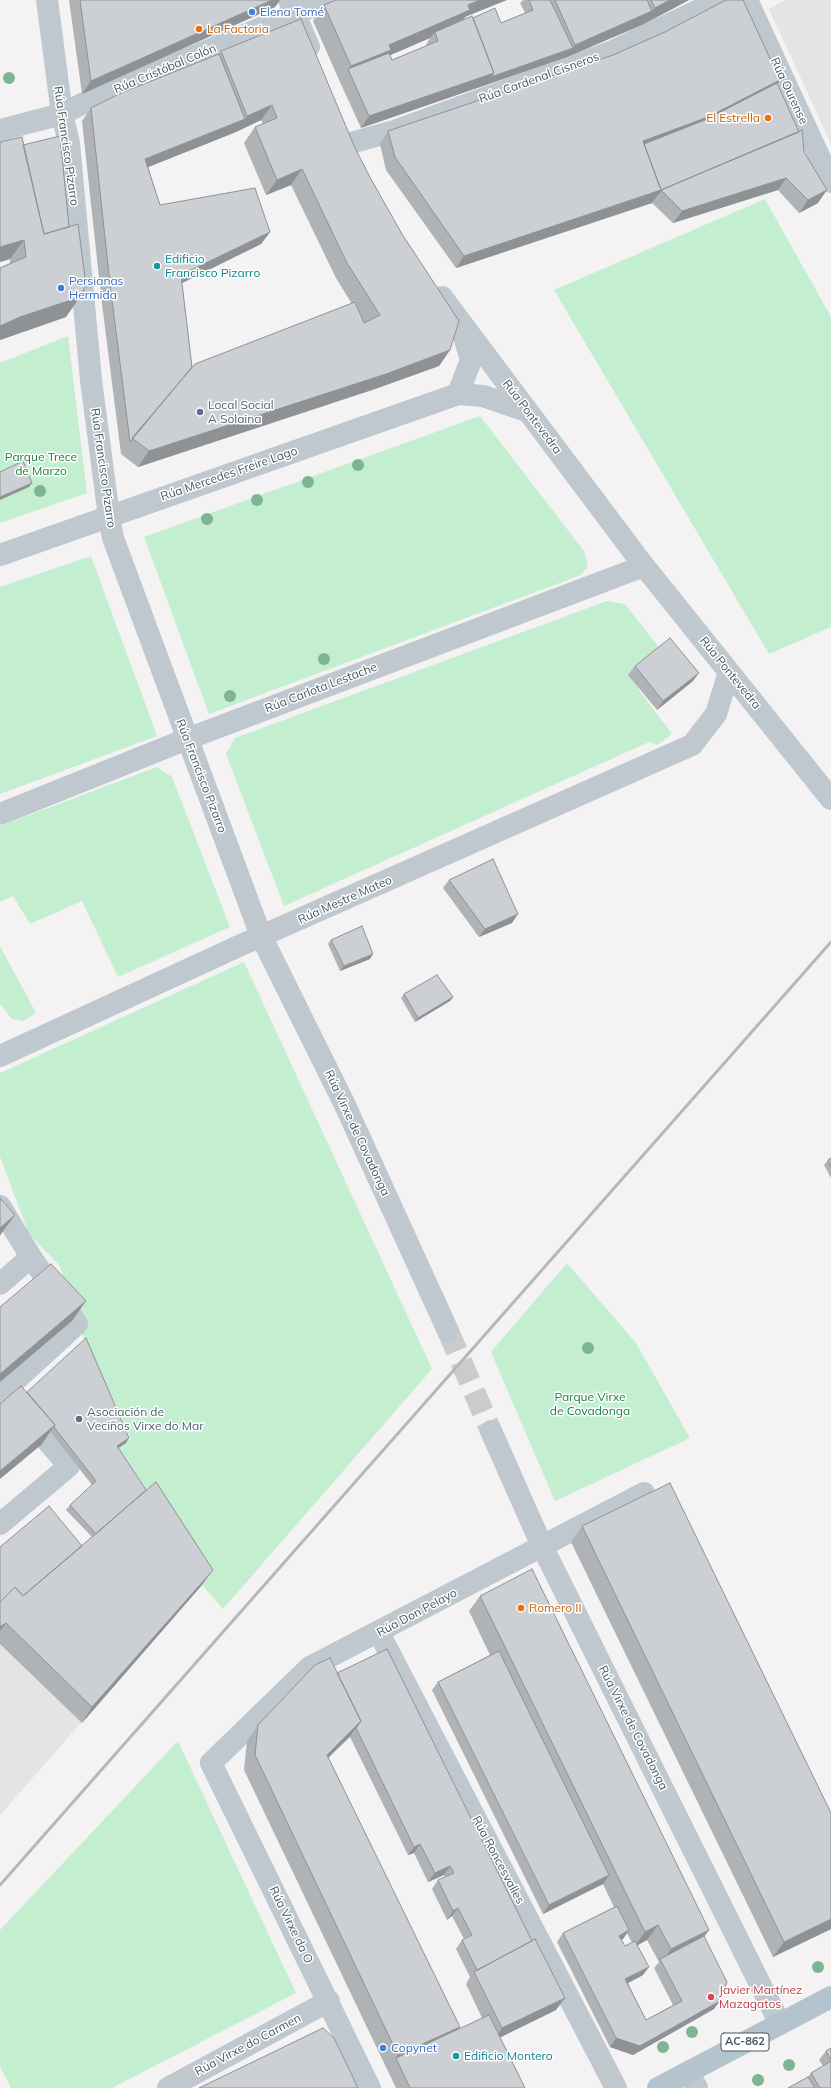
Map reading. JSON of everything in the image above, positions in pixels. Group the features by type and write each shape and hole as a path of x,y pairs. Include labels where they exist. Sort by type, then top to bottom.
{"main road":[{"name":"AC-862","path":"658,2088 693,2080 780,2024 831,1997"}],"street":[{"name":"Rúa Francisco Pizarro","path":"47,0 62,114 69,143 91,380 108,516 123,566 261,936"},
{"name":"Rúa Cristóbal Colón","path":"0,130 62,114 292,7 328,0"},
{"name":"Rúa Cardenal Cisneros","path":"351,143 394,131 613,51 720,0"},
{"name":"Rúa Ourense","path":"747,0 831,182"},
{"path":"292,7 316,62"},
{"path":"342,123 362,164"},
{"name":"Rúa Pontevedra","path":"430,280 462,326 644,566 831,799"},
{"path":"462,326 471,360 468,372 458,394 483,396 527,411"},
{"name":"Rúa Mercedes Freire Lago","path":"0,555 458,394"},
{"name":"Rúa Carlota Lestache","path":"0,814 187,739 644,566"},
{"name":"Rúa Mestre Mateo","path":"4,1051 692,745 716,714 729,672"},
{"name":"Rúa Virxe de Covadonga","path":"261,936 344,1103 448,1331"},
{"path":"0,1206 77,1324 4,1391 69,1466 0,1524"},
{"path":"0,1284 32,1257"},
{"name":"Rúa Virxe de Covadonga","path":"491,1430 542,1546 780,2024"},
{"name":"Rúa Don Pelayo","path":"211,1763 310,1667 379,1633 644,1493"},
{"name":"Rúa Roncesvalles","path":"379,1633 616,2088"},
{"name":"Rúa Virxe da O","path":"211,1763 370,2088"},
{"name":"Rúa Virxe do Carmen","path":"168,2088 329,2002"}],"shaded area":[{"path":"785,0 831,0 831,144 769,9"},
{"path":"0,1552 73,1559 202,1585 0,1815"}],"green space":[{"path":"765,199 831,317 831,627 769,654 554,290"},
{"name":"Parque Trece de Marzo","path":"68,336 87,493 0,523 0,363"},
{"path":"480,416 584,551 588,566 581,575 209,714 144,537"},
{"path":"91,556 157,736 0,794 0,587"},
{"path":"607,601 625,604 667,658 638,689 672,734 657,745 649,742 284,906 226,754 235,738"},
{"path":"157,767 172,777 230,927 118,977 82,901 30,924 13,896 0,902 0,826"},
{"path":"0,946 36,1013 23,1021 12,1019 0,1004"},
{"path":"244,962 432,1369 223,1609 202,1585 114,1451 131,1439 77,1324 60,1266 29,1234 0,1157 0,1073"},
{"name":"Parque Virxe de Covadonga","path":"567,1263 636,1343 690,1438 555,1501 491,1352"},
{"path":"178,1741 296,1993 112,2088 11,2088 0,2067 0,1930"}],"building":[{"path":"80,0 272,0 91,81"},
{"path":"336,0 480,0 468,5 470,10 389,45 391,50 351,66 324,5"},
{"path":"529,0 550,0 573,48 491,77 494,73 473,18 495,8 501,23 533,10"},
{"path":"555,0 647,0 652,11 575,45"},
{"path":"651,0 670,0 655,8"},
{"path":"726,0 743,0 780,80 708,117 643,141 661,190 464,256 395,157 388,131 613,55 665,32"},
{"path":"472,16 494,73 369,116 348,69 389,53 392,60 438,41 435,32"},
{"path":"301,19 355,148 372,181 402,234 459,321 450,350 386,374 149,451 132,438 195,364 355,302 364,323 380,315 347,263 302,169 277,180 255,127 277,118 272,105 247,116 221,51"},
{"path":"219,54 245,119 145,159 160,205 255,188 270,232 181,275 192,367 130,442 110,284 91,108 119,94"},
{"path":"777,83 799,132 661,190 644,144 705,120"},
{"path":"802,130 804,152 827,190 808,200 786,178 682,211 661,190"},
{"path":"60,136 69,227 44,234 23,145"},
{"path":"22,137 44,234 78,224 86,285 80,297 20,317 0,326 0,268 26,257 24,240 0,247 0,142"},
{"path":"23,461 32,483 0,497 0,472"},
{"path":"670,638 699,673 663,701 635,666"},
{"path":"493,859 518,914 485,929 449,880"},
{"path":"362,926 373,954 344,966 331,940"},
{"path":"437,975 453,997 418,1018 404,994"},
{"path":"831,1158 831,1167 828,1160"},
{"path":"0,1198 15,1215 0,1228"},
{"path":"51,1264 86,1301 0,1374 0,1307"},
{"name":"Asociación de Veciños Virxe do Mar","path":"86,1338 129,1438 117,1446 146,1490 96,1534 70,1505 96,1481 54,1427 55,1425 27,1392"},
{"path":"21,1386 55,1425 0,1471 0,1404"},
{"path":"156,1482 213,1570 92,1707 6,1623 0,1627 0,1602 15,1587 23,1596"},
{"path":"670,1483 831,1813 831,1919 784,1942 582,1526"},
{"path":"49,1506 82,1546 23,1596 15,1587 0,1602 0,1547"},
{"path":"532,1569 709,1930 671,1949 658,1925 645,1932 480,1596"},
{"path":"387,1649 532,1941 477,1970 462,1940 472,1935 458,1908 453,1911 438,1880 454,1873 450,1866 435,1873 420,1844 414,1847 356,1728 361,1721 337,1673"},
{"path":"499,1651 609,1875 549,1905 438,1682"},
{"path":"330,1658 361,1721 327,1755 460,2027 398,2055 255,1755 258,1725 315,1665"},
{"path":"617,1906 629,1930 619,1936 625,1946 635,1941 649,1967 625,1979 646,2020 682,2001 660,1959 704,1936 727,1982 720,2001 640,2046 616,2038 563,1933"},
{"path":"535,1939 565,1998 502,2028 474,1972"},
{"name":"Edificio Montero","path":"489,2015 525,2088 410,2088 396,2058"},
{"path":"323,2028 334,2038 358,2088 199,2088"},
{"path":"831,2048 831,2060 826,2051"},
{"path":"831,2061 831,2088 820,2088 811,2073"},
{"path":"808,2077 815,2088 788,2088"}],"tunnel":[{"path":"448,1331 491,1431"}],"railway":[{"path":"0,1885 831,942"}],"place":[{"name":"Elena Tomé","path":"252,12"},
{"name":"La Factoria","path":"199,29"},
{"name":"El Estrella","path":"768,118"},
{"name":"Edificio Francisco Pizarro","path":"157,266"},
{"name":"Persianas Hermida","path":"61,288"},
{"name":"Local Social A Solaina","path":"200,412"},
{"name":"Asociación de Veciños Virxe do Mar","path":"79,1419"},
{"name":"Romero II","path":"521,1608"},
{"name":"Javier Martínez Mazagatos","path":"711,1997"},
{"name":"Copynet","path":"383,2048"},
{"name":"Edificio Montero","path":"456,2056"}]}
